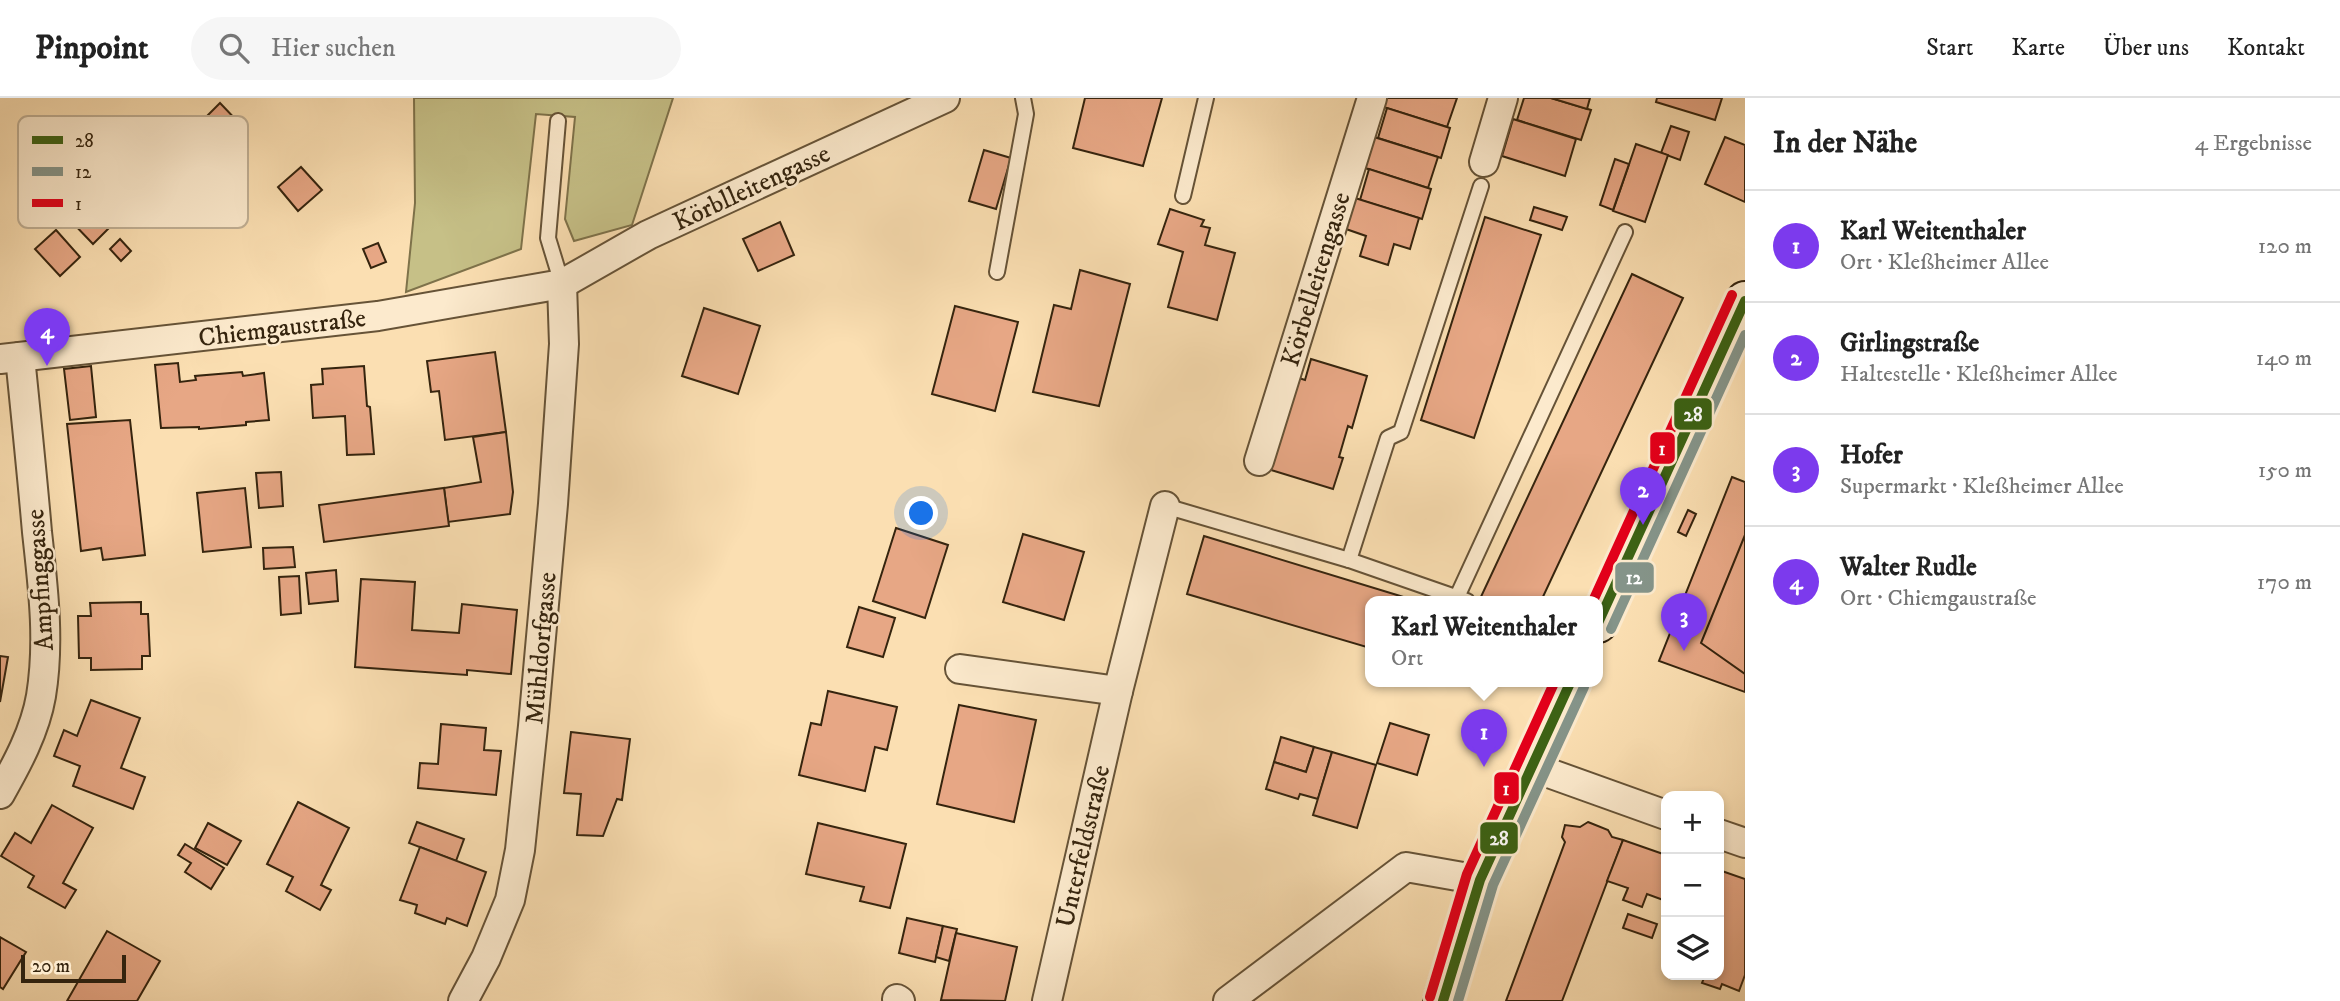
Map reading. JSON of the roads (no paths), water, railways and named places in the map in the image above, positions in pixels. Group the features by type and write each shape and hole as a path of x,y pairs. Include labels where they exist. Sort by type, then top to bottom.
{"street":[{"name":"Körblleitengasse","path":"562,284 648,235 945,98"},
{"name":"Körbelleitengasse","path":"1259,461 1372,98"},
{"path":"1483,174 1503,98"},
{"name":"Chiemgaustraße","path":"10,358 378,316 562,284"},
{"name":"Mühldorfgasse","path":"463,1001 486,958 510,900 520,850 553,504 564,344 562,284"},
{"path":"1603,612 1745,301"},
{"name":"Ampfinggasse","path":"0,794 32,727 41,698 45,657 45,610 10,358"},
{"name":"Unterfeldstraße","path":"1047,1001 1118,691 1165,506"},
{"path":"960,669 1118,691"},
{"path":"1443,1001 1480,880 1568,687"},
{"path":"1532,767 1661,813"},
{"path":"1724,836 1745,843"},
{"path":"1228,1001 1406,867 1480,880"}],"lane":[{"path":"997,272 1026,114 1023,98"},
{"path":"1184,196 1206,98"},
{"path":"558,121 548,238 562,284"},
{"path":"1349,560 1388,438 1401,432 1483,174"},
{"path":"1463,596 1625,232"},
{"path":"1165,506 1349,560 1453,596"}],"place":[{"name":"Walter Rudle","path":"47,366"},
{"name":"Girlingstraße","path":"1643,525"},
{"name":"Hofer","path":"1684,651"},
{"name":"Karl Weitenthaler","path":"1484,767"}]}
